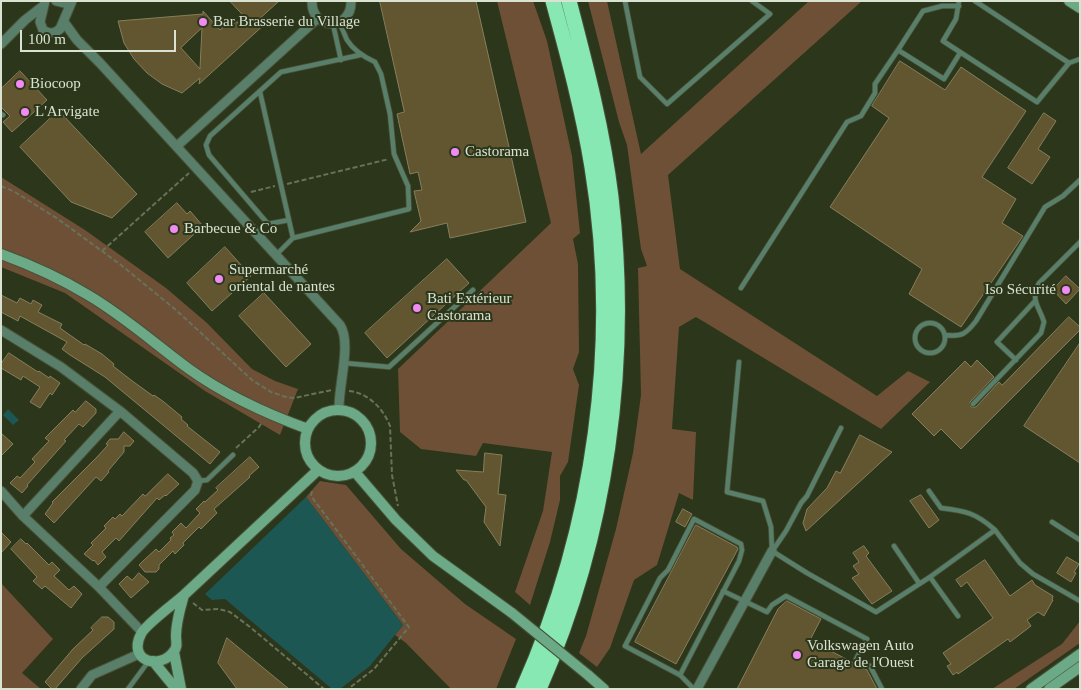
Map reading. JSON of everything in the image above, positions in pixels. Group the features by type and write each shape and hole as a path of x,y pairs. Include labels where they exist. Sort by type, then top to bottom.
{"highway":[{"path":"544,1 562,66 573,80"},
{"path":"523,689 549,623 573,545 589,471 599,392 602,336 601,251 592,168 583,118 553,1"},
{"path":"540,689 560,638 587,550 601,489 615,393 618,291 612,213 603,148 583,53 569,1"},
{"path":"579,1 586,31 583,53"}],"main road":[{"path":"1069,1 1080,8"},
{"path":"1,254 31,265 87,294 126,320 191,370 230,394 268,414 308,429"},
{"path":"339,410 351,413 361,419 368,429 371,441 370,453 364,464 355,472 336,476 318,470 310,461 306,451 305,440 308,429 314,421 321,415 339,410"},
{"path":"176,689 151,661 139,654 137,644 142,632 228,556 318,470"},
{"path":"355,472 396,520 433,556 512,613 604,689"},
{"path":"151,661 168,658 177,646 177,621 184,595"},
{"path":"174,652 181,689"},
{"path":"1031,689 1080,654"},
{"path":"1049,689 1080,667"}],"street":[{"path":"56,1 64,3 71,1"},
{"path":"54,33 60,29 64,22 71,1"},
{"path":"312,1 312,9 318,18 325,22 335,23 344,19 349,14 351,1"},
{"path":"1,44 45,3"},
{"path":"41,26 40,18 45,3"},
{"path":"177,146 318,18"},
{"path":"25,20 41,26 46,32 66,35 77,40"},
{"path":"64,22 77,40 196,166 343,330 345,340 339,410"},
{"path":"1,330 60,367 120,410 194,473 198,481 195,490 98,587"},
{"path":"23,516 120,410"},
{"path":"1,491 23,516 98,587 142,632"},
{"path":"696,689 772,551"},
{"path":"81,689 92,676 139,654"}],"lane":[{"path":"625,1 640,77 667,104 770,14 752,1"},
{"path":"975,1 1069,63"},
{"path":"741,288 847,122 860,116 875,93 875,84 922,11 959,4 956,19 943,41 1037,102 1069,63 1080,58"},
{"path":"276,255 293,238 409,210 408,186 394,154 390,114 381,74 375,62 360,55 348,41 341,26 335,23"},
{"path":"335,23 342,60"},
{"path":"898,50 944,79 960,53"},
{"path":"289,220 268,224 209,155 206,145 210,136 281,72 360,55"},
{"path":"260,92 293,238"},
{"path":"945,334 956,336 966,333 976,321 1045,207 1063,196 1080,180"},
{"path":"973,404 1041,333 1044,328 1044,322 1035,301 1036,289 1039,283 1080,242"},
{"path":"343,363 389,368 473,290"},
{"path":"1016,360 997,342 1035,301"},
{"path":"936,323 944,330 945,334 946,340 941,350 931,354 921,350 915,341 917,331 925,324 936,323"},
{"path":"739,362 727,492 763,500 771,527 772,551"},
{"path":"772,551 807,496 841,428"},
{"path":"198,481 207,480 233,455"},
{"path":"929,491 941,508 967,512 983,519 995,530 1027,568 1080,601"},
{"path":"680,675 739,561 742,550 741,544 694,519 668,570 660,578 624,646 680,675 696,689"},
{"path":"1052,522 1080,540"},
{"path":"772,551 807,574 876,612 930,577 995,530"},
{"path":"894,546 919,583"},
{"path":"930,577 958,616"},
{"path":"723,590 768,612 772,605 786,596 867,639 856,659 870,666 882,689"},
{"path":"128,689 151,661"}],"path":[{"path":"242,194 388,161 394,154"},
{"path":"102,251 196,166"},
{"path":"1,186 15,192 58,219 151,288 252,380 271,392 294,398 322,391 353,391 366,396 374,402 387,418 390,426 395,499 399,510"},
{"path":"233,455 235,449 262,422"},
{"path":"312,491 311,496 409,627 374,669 348,689"},
{"path":"184,595 202,610 219,608 230,612 250,626 324,689"}],"shaded area":[{"path":"497,1 533,1 547,41 572,156 580,233 573,239 578,264 579,352 573,369 579,385 568,462 560,476 560,500 550,542 530,605 515,592 543,511 552,452 483,443 476,456 421,449 400,432 398,369 551,223"},
{"path":"588,1 607,1 641,154 809,1 862,1 668,175 680,269 877,396 908,371 930,382 881,429 696,317 679,327 672,429 696,432 693,500 679,493 657,565 634,580 610,648 597,667 579,653 586,636 616,529 633,453 641,395 638,268 647,266 641,249 627,145 619,122"},
{"path":"1,177 85,230 166,288 207,323 252,369 275,381 298,389 280,435 205,391 65,293 1,267"},
{"path":"320,481 346,485 401,549 465,604 516,639 496,689 451,689 406,643 395,635 403,625 306,497"},
{"path":"1,583 53,639 22,673 41,689 1,689"},
{"path":"1080,621 1080,643 1014,689 992,689 1062,644"}],"water":[{"path":"8,409 19,420 13,425 3,415"},
{"path":"306,497 403,625 370,666 340,689 332,689 225,599 212,600 205,594"}],"building":[{"path":"230,1 279,1 255,23 266,23 199,84 200,78 182,93 162,84 147,73 134,59 124,43 118,21 203,14 203,11 220,30 229,22 249,22","holes":["202,28 200,69 181,48"]},
{"path":"380,1 476,1 526,222 450,238 447,223 410,232 421,221 414,191 422,190 418,172 410,174 397,114 404,112"},
{"path":"900,61 945,90 961,67 1026,111 982,177 1016,199 1002,223 1023,236 961,327 909,294 922,269 830,207 889,118 872,106"},
{"path":"20,71 47,100 12,132 3,122 10,116 1,107 1,89"},
{"path":"57,112 60,112 137,194 112,218 71,202 20,147"},
{"path":"1044,113 1056,121 1038,149 1050,157 1032,184 1008,168"},
{"name":"Barbecue & Co","path":"177,203 187,214 190,211 203,226 168,258 145,232"},
{"name":"Supermarché oriental de nantes","path":"225,247 251,276 212,311 187,283"},
{"name":"Bati Extérieur Castorama","path":"447,259 469,283 387,358 365,333"},
{"name":"Iso Sécurité","path":"1066,276 1080,289 1066,304 1053,290"},
{"path":"264,293 311,344 286,367 239,316"},
{"path":"1,295 17,303 20,298 31,304 33,300 42,305 38,312 62,324 60,328 84,345 102,354 114,364 113,366 131,380 164,402 182,417 181,419 187,426 220,452 210,464 105,377 62,349 67,342 20,316 18,321 1,312"},
{"path":"1069,317 1080,327 1080,330 961,449 941,429 934,436 912,414 965,361 971,367 977,360 994,377 970,402 971,407 976,407 999,382 1002,385"},
{"path":"1080,343 1080,463 1024,426"},
{"path":"9,353 38,372 49,378 50,376 60,383 52,395 50,393 40,408 30,402 40,387 23,376 21,380 1,368 1,364"},
{"path":"86,401 96,409 96,413 83,427 79,424 64,440 66,441 22,493 10,483 17,476 20,478 35,462 32,459 49,441 45,438 73,410 75,412"},
{"path":"124,432 134,441 130,446 124,446 124,452 101,481 96,477 54,523 45,514 52,502 108,445 106,444 110,439 118,439"},
{"path":"1,433 13,444 1,456"},
{"path":"860,435 892,452 806,531 803,523 807,509 827,488 836,471 840,473"},
{"path":"485,453 502,455 498,494 506,495 500,546 484,522 486,507 456,470 483,472"},
{"path":"250,457 259,467 250,477 214,509 217,513 201,529 199,527 175,554 173,551 159,565 159,569 156,572 145,572 139,565 156,549 159,552 171,540 170,538 174,535 172,532 181,523 186,528 200,513 196,509 218,490 216,488"},
{"path":"168,474 179,484 166,496 159,500 157,498 119,541 116,538 102,552 106,557 98,565 84,554 93,545 91,543 106,528 104,526 113,517 115,519 120,514 122,516 143,494 145,496"},
{"path":"921,495 939,520 929,528 910,501"},
{"path":"683,509 692,514 685,527 676,522"},
{"path":"696,525 738,549 676,664 635,642"},
{"path":"1,532 11,542 1,553"},
{"path":"21,539 49,565 52,562 60,570 54,576 69,590 74,586 82,594 71,608 45,586 42,589 33,581 37,577 11,549"},
{"path":"864,546 869,553 866,556 892,591 872,604 852,578 859,574 853,566 859,562 853,553"},
{"path":"1067,557 1079,564 1071,582 1057,573"},
{"path":"985,560 1010,596 1032,580 1035,585 1053,596 1053,600 1044,616 1038,612 1027,620 1031,626 1010,642 1008,639 958,674 957,672 953,675 947,666 951,664 943,653 993,618 967,582 961,587 956,580"},
{"path":"139,573 149,582 131,598 119,584 127,576 132,580"},
{"name":"Volkswagen Auto Garage de l'Ouest","path":"787,601 821,619 810,640 867,670 877,689 737,689 778,609"},
{"path":"102,617 108,617 114,622 114,629 82,658 55,689 52,689 45,682 73,649 93,630 91,628"},
{"path":"227,638 289,689 237,689 218,663"}],"place":[{"name":"Bar Brasserie du Village","path":"203,22"},
{"name":"Biocoop","path":"20,84"},
{"name":"L'Arvigate","path":"25,112"},
{"name":"Castorama","path":"455,152"},
{"name":"Barbecue & Co","path":"174,229"},
{"name":"Supermarché oriental de nantes","path":"219,279"},
{"name":"Iso Sécurité","path":"1066,290"},
{"name":"Bati Extérieur Castorama","path":"417,308"},
{"name":"Volkswagen Auto Garage de l'Ouest","path":"797,655"}]}
